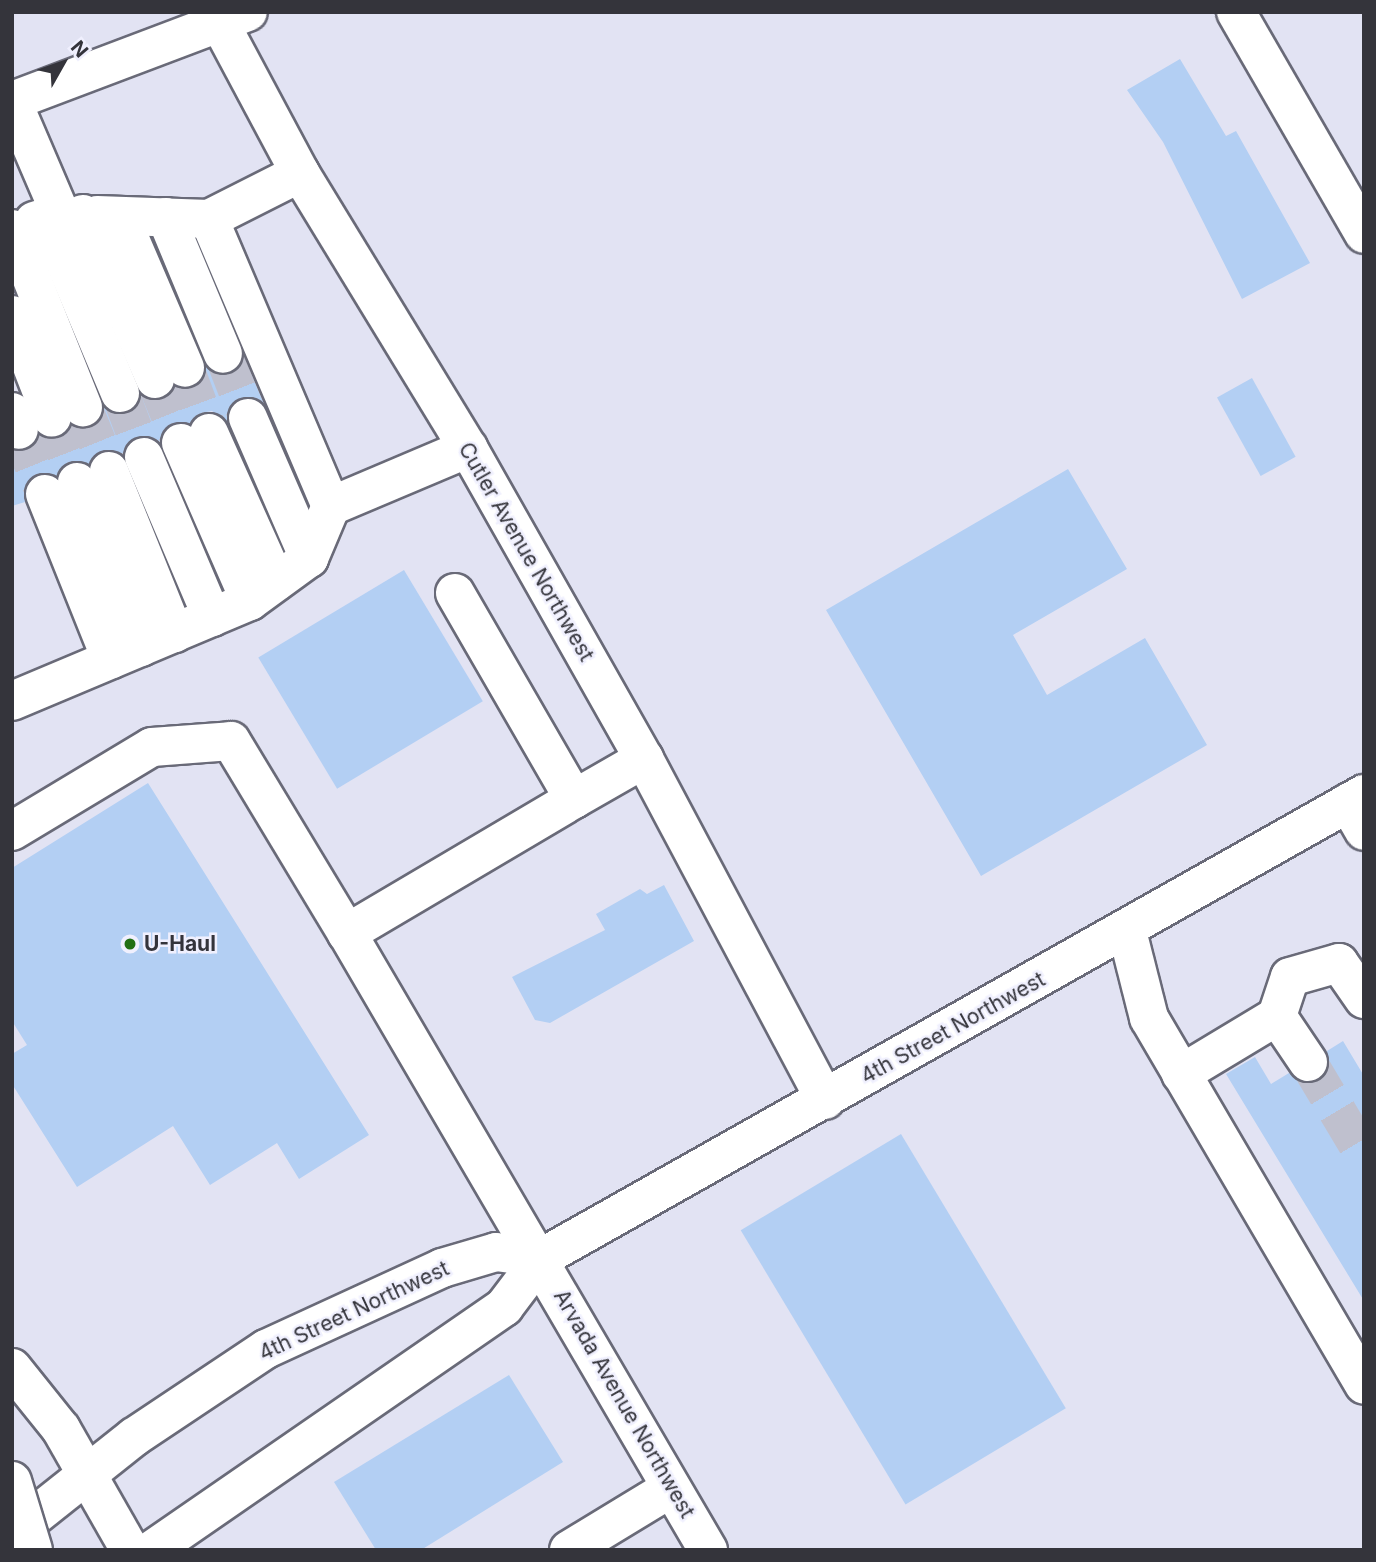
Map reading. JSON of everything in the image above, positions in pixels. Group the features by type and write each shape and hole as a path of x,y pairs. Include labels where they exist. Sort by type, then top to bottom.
{"main road":[{"path":"1236,12 1364,234"},
{"path":"120,393 12,101 227,16"},
{"name":"Cutler Avenue Northwest","path":"227,16 300,173 468,448 643,759 825,1100"},
{"path":"56,220 209,219 300,173"},
{"path":"166,218 223,354"},
{"path":"209,219 331,506"},
{"path":"56,220 170,374"},
{"path":"42,417 56,220"},
{"path":"12,315 42,417"},
{"path":"248,418 309,558"},
{"path":"195,438 263,591"},
{"path":"12,701 212,617 263,591 309,558 331,506 468,448"},
{"path":"144,457 212,617"},
{"path":"128,652 77,482 128,652"},
{"path":"455,593 575,799"},
{"name":"Arvada Avenue Northwest","path":"12,831 152,747 231,741 541,1258 708,1550"},
{"path":"347,933 643,759"},
{"name":"4th Street Northwest","path":"152,1550 504,1307 541,1258 1127,931 1358,809"},
{"path":"1127,931 1149,1018 1364,1385"},
{"path":"1181,1074 1277,1016 1290,977 1339,963 1364,999"},
{"path":"1277,1016 1308,1062"},
{"name":"4th Street Northwest","path":"12,1534 89,1478 134,1437 266,1349 442,1268 496,1252 541,1258"},
{"path":"12,1368 89,1478 130,1550"},
{"path":"12,1480 33,1550"},
{"path":"569,1550 671,1488"}],"building":[{"path":"1180,59 1226,136 1236,131 1310,263 1242,299 1163,142 1127,90"},
{"path":"244,358 264,404 240,398 230,406 227,422 212,411 201,413 190,424 172,423 159,442 136,437 122,454 102,451 89,464 68,462 57,476 36,474 24,490 25,502 12,506 12,450 28,450 40,436 61,438 72,425 92,427 104,408 128,413 142,396 163,399 175,387 194,388 206,367 231,374"},
{"path":"1252,378 1296,457 1261,476 1217,397"},
{"path":"1068,469 1127,569 1013,635 1047,695 1145,638 1207,745 981,876 826,610"},
{"path":"404,570 483,701 337,789 258,658"},
{"name":"U-Haul","path":"148,783 369,1135 299,1179 277,1143 210,1185 173,1126 77,1187 12,1084 12,1054 27,1045 12,1021 12,868"},
{"path":"664,885 694,941 550,1023 535,1020 512,977 605,930 596,914 640,889 647,894"},
{"path":"1343,1041 1364,1076 1364,1301 1226,1074 1255,1057 1271,1084 1289,1073 1310,1084 1328,1071 1327,1051"},
{"path":"901,1134 1066,1408 906,1505 741,1230"},
{"path":"509,1375 563,1462 421,1550 376,1550 334,1482"}],"tunnel":[{"path":"223,354 248,418"},
{"path":"185,368 209,433"},
{"path":"155,379 181,443"},
{"path":"120,393 144,457"},
{"path":"83,407 109,471"},
{"path":"52,418 77,482"},
{"path":"19,430 45,494"},
{"path":"1308,1062 1364,1156"}],"place":[{"name":"U-Haul","path":"130,944"}]}
